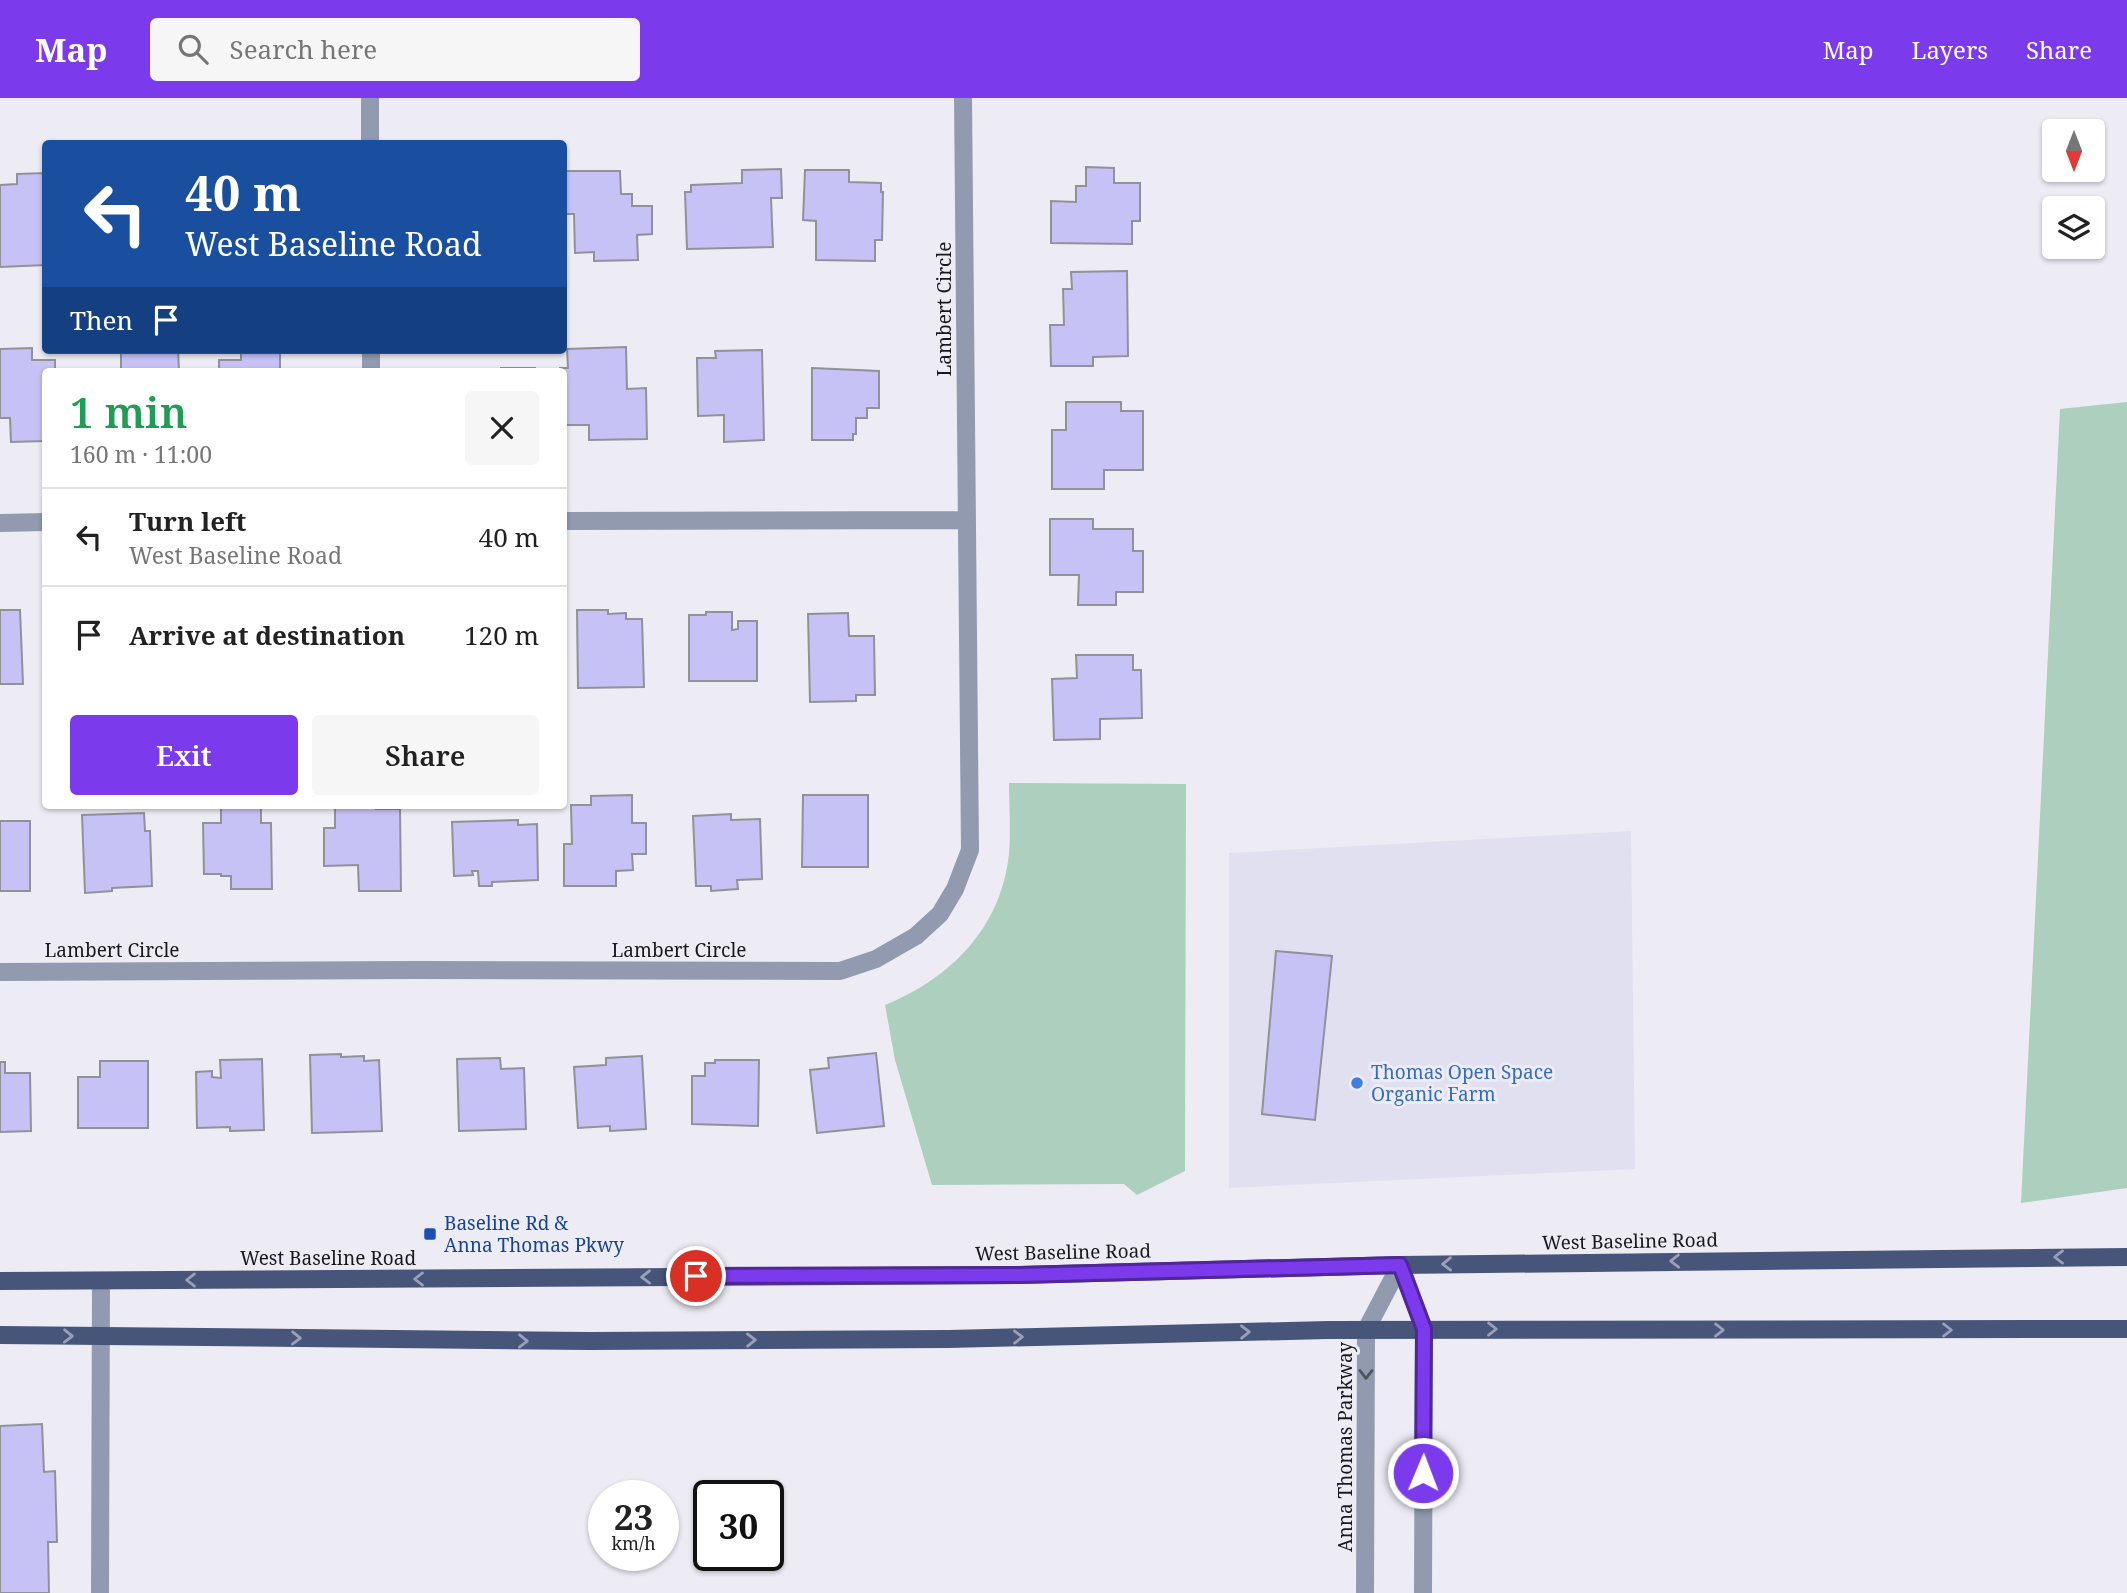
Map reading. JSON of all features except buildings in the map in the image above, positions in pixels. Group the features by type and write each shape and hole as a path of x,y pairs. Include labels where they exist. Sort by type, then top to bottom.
{"main road":[{"name":"West Baseline Road","path":"0,1280 1019,1275 1400,1265 2127,1257"},
{"path":"0,1335 590,1341 949,1339 1366,1329 2127,1329"}],"street":[{"path":"370,98 370,140"},
{"name":"Lambert Circle","path":"0,972 840,971 876,960 916,936 940,914 955,890 970,850 963,98"},
{"path":"567,521 966,520"},
{"path":"0,523 42,522"},
{"path":"1400,1265 1424,1329 1423,1593"},
{"name":"Anna Thomas Parkway","path":"1365,1593 1366,1329 1400,1265"},
{"path":"100,1593 102,1280"}],"shaded area":[{"path":"1631,831 1635,1169 1229,1188 1229,853"}],"green space":[{"path":"2127,402 2127,1188 2021,1203 2060,409"},
{"path":"1009,783 1186,784 1185,1171 1137,1195 1124,1184 932,1185 895,1060 885,1005 909,994 951,965 984,927 996,905 1009,854"}],"place":[{"name":"Thomas Open Space Organic Farm","path":"1357,1083"},
{"name":"Baseline Rd & Anna Thomas Pkwy","path":"430,1234"}],"route":[{"path":"696,1276 1019,1275 1400,1265 1424,1329 1423,1473"}]}
